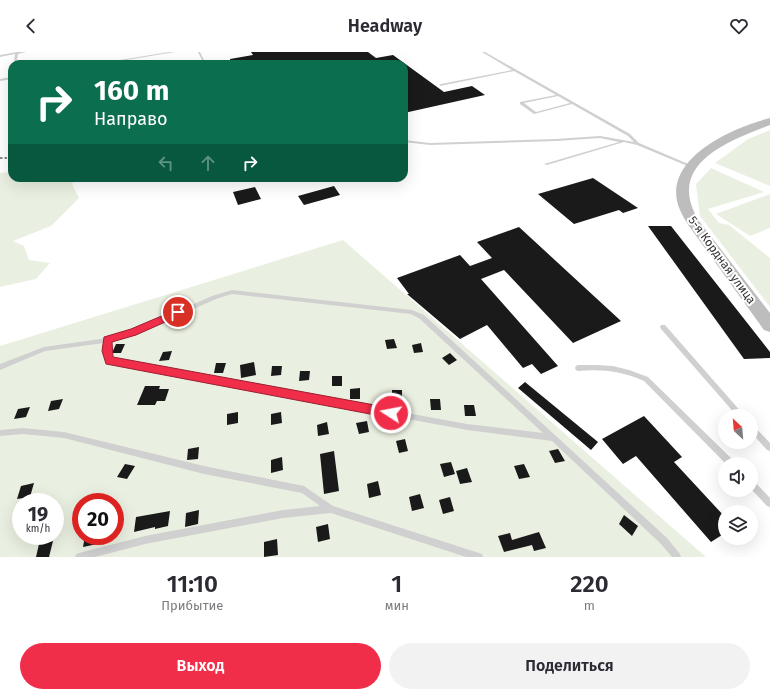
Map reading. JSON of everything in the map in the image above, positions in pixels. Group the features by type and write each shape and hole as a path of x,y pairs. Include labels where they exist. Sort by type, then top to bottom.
{"main road":[{"name":"5-я Кордная улица","path":"770,121 709,148 699,155 691,166 684,183 682,195 685,206 694,223 770,325"}],"lane":[{"path":"0,56 25,52"},
{"path":"122,60 174,52"},
{"path":"483,52 629,135 638,144"},
{"path":"15,60 17,53"},
{"path":"441,85 514,70"},
{"path":"558,95 521,103 535,113 573,103"},
{"path":"408,141 430,144 556,140 591,136 638,144 691,166"},
{"path":"546,164 624,141"},
{"path":"0,367 44,349 107,340 133,333 214,297 232,292 412,312 422,317 554,438 664,541 677,557"},
{"path":"663,327 736,409"},
{"path":"107,340 107,351 110,361 467,427 554,438"},
{"path":"578,368 603,366 634,373 646,379 724,457"},
{"path":"0,433 23,431 64,435 204,470 304,490 331,508 479,557"},
{"path":"758,435 770,448"},
{"path":"758,491 770,503"},
{"path":"79,557 153,538 283,514 331,508"}],"green space":[{"path":"770,130 770,186 715,163 748,139"},
{"path":"711,168 764,192 708,209 719,223 729,225 770,258 770,307 700,216 696,184"},
{"path":"8,172 8,182 73,182 72,184 79,198 51,226 13,241 24,246 29,260 50,263 36,279 0,287 0,173"},
{"path":"770,194 770,228 750,236 716,214"},
{"path":"343,240 706,557 0,557 0,346"}],"building":[{"path":"251,52 368,52 376,58 393,55 400,60 230,59 253,55"},
{"path":"408,66 444,92 472,86 485,95 408,112"},
{"path":"593,178 638,208 623,213 619,210 574,224 538,194"},
{"path":"334,186 340,195 304,205 298,196"},
{"path":"255,187 261,199 238,205 233,192"},
{"path":"648,226 671,226 770,352 770,358 744,359"},
{"path":"519,227 621,321 573,343 504,270 481,279 558,366 541,374 532,364 523,368 487,325 460,339 407,294 409,294 397,278 460,255 470,266 492,258 477,242"},
{"path":"394,339 397,348 387,349 385,340"},
{"path":"421,343 423,352 414,353 412,345"},
{"path":"116,344 125,344 121,353 112,353"},
{"path":"172,351 169,360 159,361 163,352"},
{"path":"450,353 457,360 449,365 442,358"},
{"path":"254,362 256,375 241,378 240,365"},
{"path":"216,363 226,363 223,373 214,373"},
{"path":"272,366 282,366 281,375 271,376"},
{"path":"300,371 310,371 309,380 299,381"},
{"path":"332,376 342,376 342,386 332,386"},
{"path":"525,382 598,442 591,450 518,388"},
{"path":"145,386 160,386 159,389 169,389 165,401 157,401 155,405 137,405"},
{"path":"360,388 360,399 350,399 350,389"},
{"path":"392,390 402,390 402,400 392,400"},
{"path":"63,399 59,409 48,411 51,401"},
{"path":"430,399 440,399 441,410 431,410"},
{"path":"464,405 474,405 476,416 465,416"},
{"path":"30,407 26,417 14,419 18,409"},
{"path":"238,412 238,423 227,425 227,414"},
{"path":"281,412 282,423 271,425 271,414"},
{"path":"644,416 682,457 674,462 718,509 718,538 711,542 636,456 623,464 602,439"},
{"path":"367,421 369,432 359,434 356,423"},
{"path":"327,422 329,434 318,436 317,425"},
{"path":"405,439 408,451 399,453 396,441"},
{"path":"199,447 198,459 187,460 188,449"},
{"path":"558,449 565,461 555,463 549,451"},
{"path":"334,451 339,491 324,494 320,454"},
{"path":"282,457 283,470 271,473 271,460"},
{"path":"451,462 455,474 444,477 440,464"},
{"path":"125,464 135,466 127,479 117,477"},
{"path":"524,464 530,477 519,479 514,466"},
{"path":"467,468 472,482 460,484 456,471"},
{"path":"378,481 381,495 369,498 367,484"},
{"path":"34,483 31,493 19,493 21,486"},
{"path":"420,494 424,508 412,511 409,497"},
{"path":"450,497 454,511 443,514 439,500"},
{"path":"199,510 198,524 185,527 186,513"},
{"path":"170,511 168,526 155,529 155,527 134,532 136,517"},
{"path":"624,515 638,526 632,536 619,524"},
{"path":"328,524 330,539 318,542 316,527"},
{"path":"539,532 546,548 534,551 532,545 504,552 498,536 510,533 512,540"},
{"path":"277,539 278,555 264,557 264,542"},
{"path":"39,545 52,545 49,557 36,557"}],"railway":[{"path":"0,158 8,158"}],"route":[{"path":"178,312 133,333 107,340 107,351 110,361 391,413"}]}
